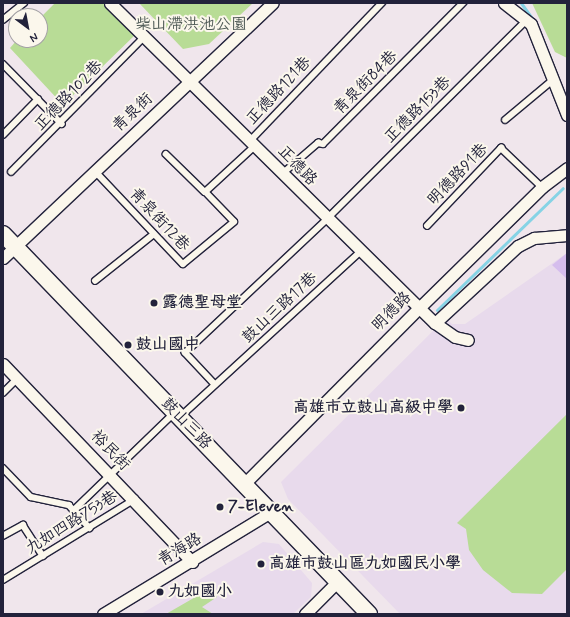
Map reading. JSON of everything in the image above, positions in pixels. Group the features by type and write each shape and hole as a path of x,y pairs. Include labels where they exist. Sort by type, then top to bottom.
{"street":[{"name":"正德路","path":"110,3 189,84 362,250 434,323 455,337 468,340"},
{"name":"青泉街","path":"3,258 189,84 273,3"},
{"path":"504,3 527,20 567,115"},
{"name":"明德路","path":"244,484 542,187 567,168"},
{"name":"鼓山三路","path":"3,234 369,614"},
{"path":"434,323 518,246 534,238 567,235"},
{"name":"裕民街","path":"3,364 135,499 192,562"},
{"name":"青海路","path":"103,614 192,562 271,512"},
{"path":"305,614 337,582"}],"lane":[{"path":"3,20 24,3"},
{"name":"正德路121巷","path":"252,143 326,59 382,3"},
{"name":"青泉街84巷","path":"282,174 318,143 323,144 463,3"},
{"name":"正德路153巷","path":"328,219 527,20"},
{"name":"正德路102巷","path":"11,172 62,124 143,38"},
{"path":"3,64 62,124"},
{"path":"505,120 553,80"},
{"path":"3,135 38,99"},
{"path":"166,154 205,192 252,143"},
{"name":"明德路91巷","path":"427,226 501,148 542,187"},
{"name":"青泉街12巷","path":"95,171 183,264 234,222 205,192"},
{"name":"鼓山三路17巷","path":"215,385 185,353 328,219"},
{"path":"95,281 154,234"},
{"name":"鼓山三路17巷","path":"74,510 177,415 215,385 362,250"},
{"path":"3,393 17,379"},
{"path":"3,468 31,497 69,505 90,528"},
{"name":"九如四路753巷","path":"3,580 135,499"},
{"path":"3,536 23,525 43,556"}],"shaded area":[{"name":"高雄市立鼓山高級中學","path":"567,253 567,614 400,614 288,499 281,482 446,318 452,324 465,324"},
{"name":"高雄市鼓山區九如國民小學","path":"263,542 279,544 312,583 311,597 293,614 141,614"}],"green space":[{"path":"55,3 105,3 135,35 63,105 10,48 48,48 48,10"},
{"name":"柴山滯洪池公園","path":"139,3 253,3 209,44 183,49"},
{"path":"532,3 567,3 567,58 555,52"},
{"path":"567,414 567,569 542,594 512,593 483,570 469,550 466,529 457,523"},
{"path":"211,588 217,597 202,607 213,614 166,614"}],"building":[{"path":"567,253 567,279 552,265"}],"waterway":[{"path":"521,3 534,21"},
{"path":"437,310 563,188"}],"place":[{"name":"露德聖母堂","path":"154,303"},
{"name":"鼓山國中","path":"128,345"},
{"name":"高雄市立鼓山高級中學","path":"461,408"},
{"name":"7-Eleven","path":"220,507"},
{"name":"高雄市鼓山區九如國民小學","path":"261,564"},
{"name":"九如國小","path":"160,592"}]}
